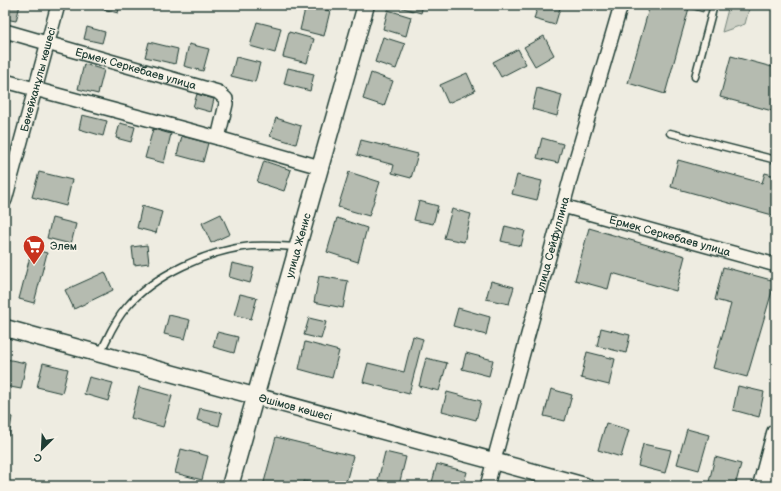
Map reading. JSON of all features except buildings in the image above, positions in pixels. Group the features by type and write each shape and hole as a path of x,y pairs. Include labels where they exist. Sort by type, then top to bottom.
{"main road":[{"path":"762,486 776,433"}],"street":[{"name":"Бөкейханұлы көшесі","path":"5,200 58,5"},
{"name":"улица Женис","path":"230,486 366,5"},
{"name":"улица Сейфуллина","path":"487,486 563,206 621,5"},
{"name":"Ермек Серкебаев улица","path":"5,31 48,42 218,92 226,99 218,138"},
{"path":"5,81 320,167"},
{"name":"Ермек Серкебаев улица","path":"563,206 776,264"},
{"name":"Әшімов көшесі","path":"5,328 585,486"}],"lane":[{"path":"695,77 714,5"},
{"path":"670,133 776,160"},
{"path":"99,354 125,308 149,286 178,268 213,255 250,246 297,247"}],"shaded area":[{"path":"729,5 750,5 745,24 722,32"}],"place":[{"name":"Элем","path":"34,266"}]}
